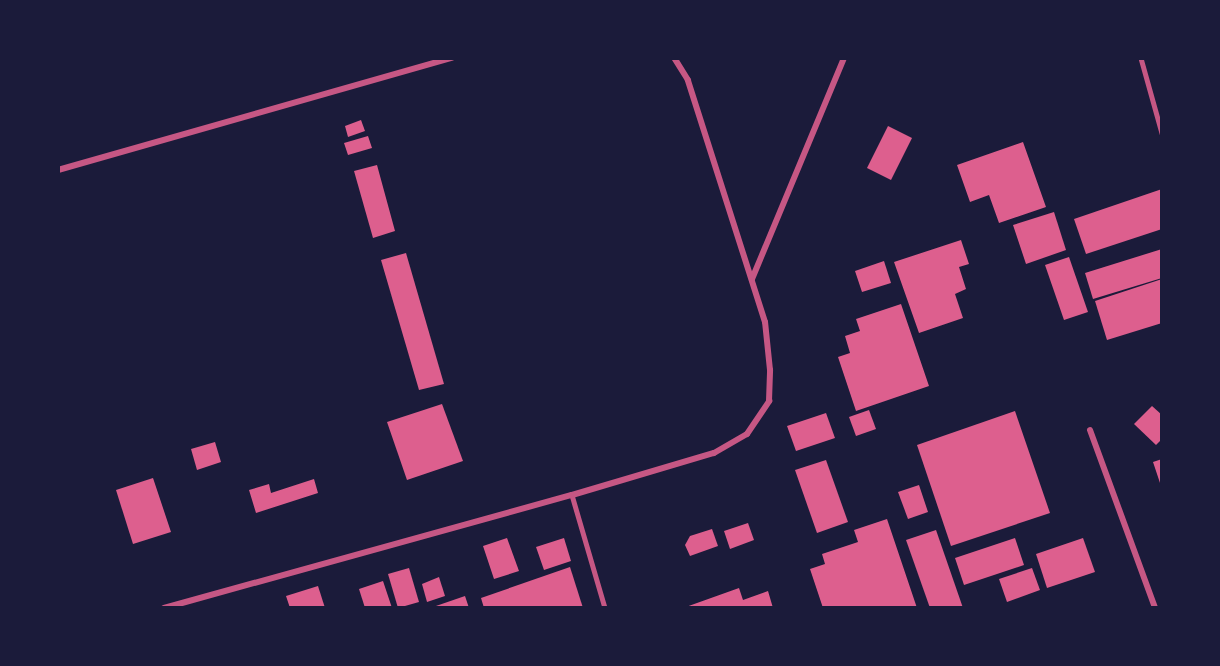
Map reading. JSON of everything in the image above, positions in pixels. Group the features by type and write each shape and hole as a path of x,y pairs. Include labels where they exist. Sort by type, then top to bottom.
{"street":[{"path":"58,170 452,58"},
{"path":"164,608 572,495 714,453 747,434 769,401 770,370 765,322 688,80 674,58"},
{"path":"751,280 844,58"},
{"path":"1090,430 1155,608"}],"lane":[{"path":"1140,58 1161,133"},
{"path":"572,495 605,608"}],"building":[{"path":"361,120 365,131 348,137 345,126"},
{"path":"888,126 912,138 891,180 867,168"},
{"path":"368,136 372,148 348,155 344,143"},
{"path":"1023,142 1046,207 999,223 989,195 970,202 957,165"},
{"path":"377,165 395,231 373,238 354,171"},
{"path":"1162,189 1162,229 1086,254 1074,219"},
{"path":"1054,212 1066,250 1026,264 1013,225"},
{"path":"961,240 969,264 959,267 966,289 955,294 963,318 919,333 894,262"},
{"path":"1162,249 1162,278 1093,299 1085,273"},
{"path":"406,253 444,384 419,390 381,260"},
{"path":"1069,257 1088,312 1064,320 1045,265"},
{"path":"884,261 891,283 862,292 855,271"},
{"path":"1162,279 1162,323 1107,340 1095,301"},
{"path":"901,304 929,386 856,411 838,357 850,353 845,336 860,331 856,319"},
{"path":"442,404 463,461 407,480 387,422"},
{"path":"1152,406 1162,415 1162,439 1156,445 1134,424"},
{"path":"869,410 876,429 856,436 849,417"},
{"path":"1015,411 1050,513 951,546 917,445"},
{"path":"826,413 835,438 796,451 787,426"},
{"path":"215,442 221,462 197,470 191,449"},
{"path":"1162,459 1162,486 1161,486 1153,462"},
{"path":"826,460 848,522 817,533 795,470"},
{"path":"153,478 171,532 133,544 116,490"},
{"path":"314,479 318,493 256,513 249,490 269,484 271,493"},
{"path":"919,485 928,512 908,519 898,492"},
{"path":"887,519 917,608 823,608 810,569 825,564 822,554 858,542 854,530"},
{"path":"748,523 754,540 730,549 724,531"},
{"path":"712,529 718,546 690,556 685,545 690,536"},
{"path":"936,530 963,608 930,608 906,540"},
{"path":"507,538 519,571 494,579 483,546"},
{"path":"564,538 571,561 544,570 536,547"},
{"path":"1015,538 1024,565 964,585 955,558"},
{"path":"1083,538 1095,572 1047,588 1036,554"},
{"path":"570,567 583,608 484,608 481,598"},
{"path":"409,568 419,602 398,608 388,574"},
{"path":"1032,568 1040,590 1007,602 999,579"},
{"path":"439,577 445,596 427,602 422,584"},
{"path":"383,581 392,608 365,608 359,589"},
{"path":"318,586 325,608 290,608 286,596"},
{"path":"739,588 743,600 768,591 773,608 683,608"},
{"path":"465,596 469,608 433,607"}]}
